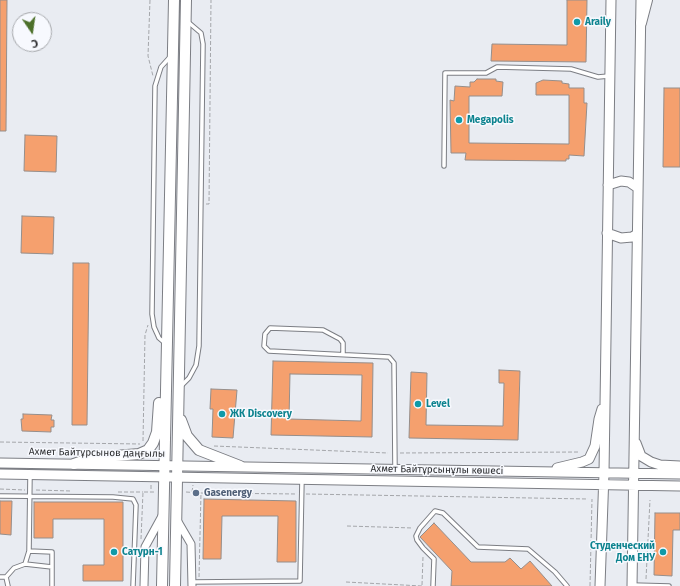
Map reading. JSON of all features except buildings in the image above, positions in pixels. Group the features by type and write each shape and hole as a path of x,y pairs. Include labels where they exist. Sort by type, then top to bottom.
{"main road":[{"path":"162,586 174,0"},
{"path":"174,586 178,476 186,0"},
{"path":"641,23 647,0"},
{"path":"74,464 91,458 139,454 148,450 153,443 157,432 159,402 166,382"},
{"path":"179,415 187,436 199,450 240,466"}],"street":[{"path":"600,586 604,473 611,0"},
{"path":"632,585 641,0"},
{"path":"608,185 621,181 629,182 638,188"},
{"path":"607,233 621,238 632,237 637,234"},
{"path":"536,471 569,466 589,459 593,452 599,419 605,403"},
{"path":"634,437 641,456 660,465 680,466"},
{"name":"Ахмет Байтұрсынов даңғылы","path":"1,462 74,464 164,470 178,476 193,476"},
{"name":"Ахмет Байтұрсынов даңғылы","path":"0,474 164,470 178,465 194,465"},
{"name":"Ахмет Байтұрсынұлы көшесі","path":"194,465 680,474"},
{"name":"Ахмет Байтұрсынұлы көшесі","path":"193,476 680,486"},
{"path":"144,586 144,547 164,514"},
{"path":"176,518 191,544 198,584"}],"lane":[{"path":"179,387 189,378 196,365 199,346 203,44 201,33 186,20"},
{"path":"167,345 159,338 154,327 152,314 155,86 161,67 172,55"},
{"path":"444,166 445,73 486,73 496,67 571,69 598,77 610,76"},
{"path":"343,354 343,343 340,339 323,330 270,328 264,334 264,346 269,351 389,357 394,363 395,469"},
{"path":"24,564 29,551 30,474"},
{"path":"198,584 300,581 302,478"},
{"path":"0,496 113,497 133,499 136,505 133,586"},
{"path":"433,586 434,559 423,548 416,536 420,528 435,511 443,513 478,547 528,549 555,572 567,586"},
{"path":"29,551 52,552 52,586"},
{"path":"0,577 6,576 14,568 24,564 52,567"},
{"path":"6,576 8,586"},
{"path":"632,585 669,586"}],"path":[{"path":"150,0 148,56 155,86"},
{"path":"200,204 209,204 211,0"},
{"path":"0,442 143,444 145,335 152,314"},
{"path":"199,450 207,446 395,453 580,452"},
{"path":"141,539 143,492 164,492"},
{"path":"177,492 588,499"},
{"path":"198,584 201,493"},
{"path":"590,586 592,499"},
{"path":"646,585 650,500"},
{"path":"347,526 420,528"},
{"path":"346,582 422,586 423,548"}],"place":[{"name":"Araily","path":"577,22"},
{"name":"Megapolis","path":"459,120"},
{"name":"Level","path":"418,404"},
{"name":"ЖК Discovery","path":"222,414"},
{"name":"Gasenergy","path":"196,493"},
{"name":"Сатурн-1","path":"114,552"},
{"name":"Студенческий Дом ЕНУ","path":"663,552"}]}
